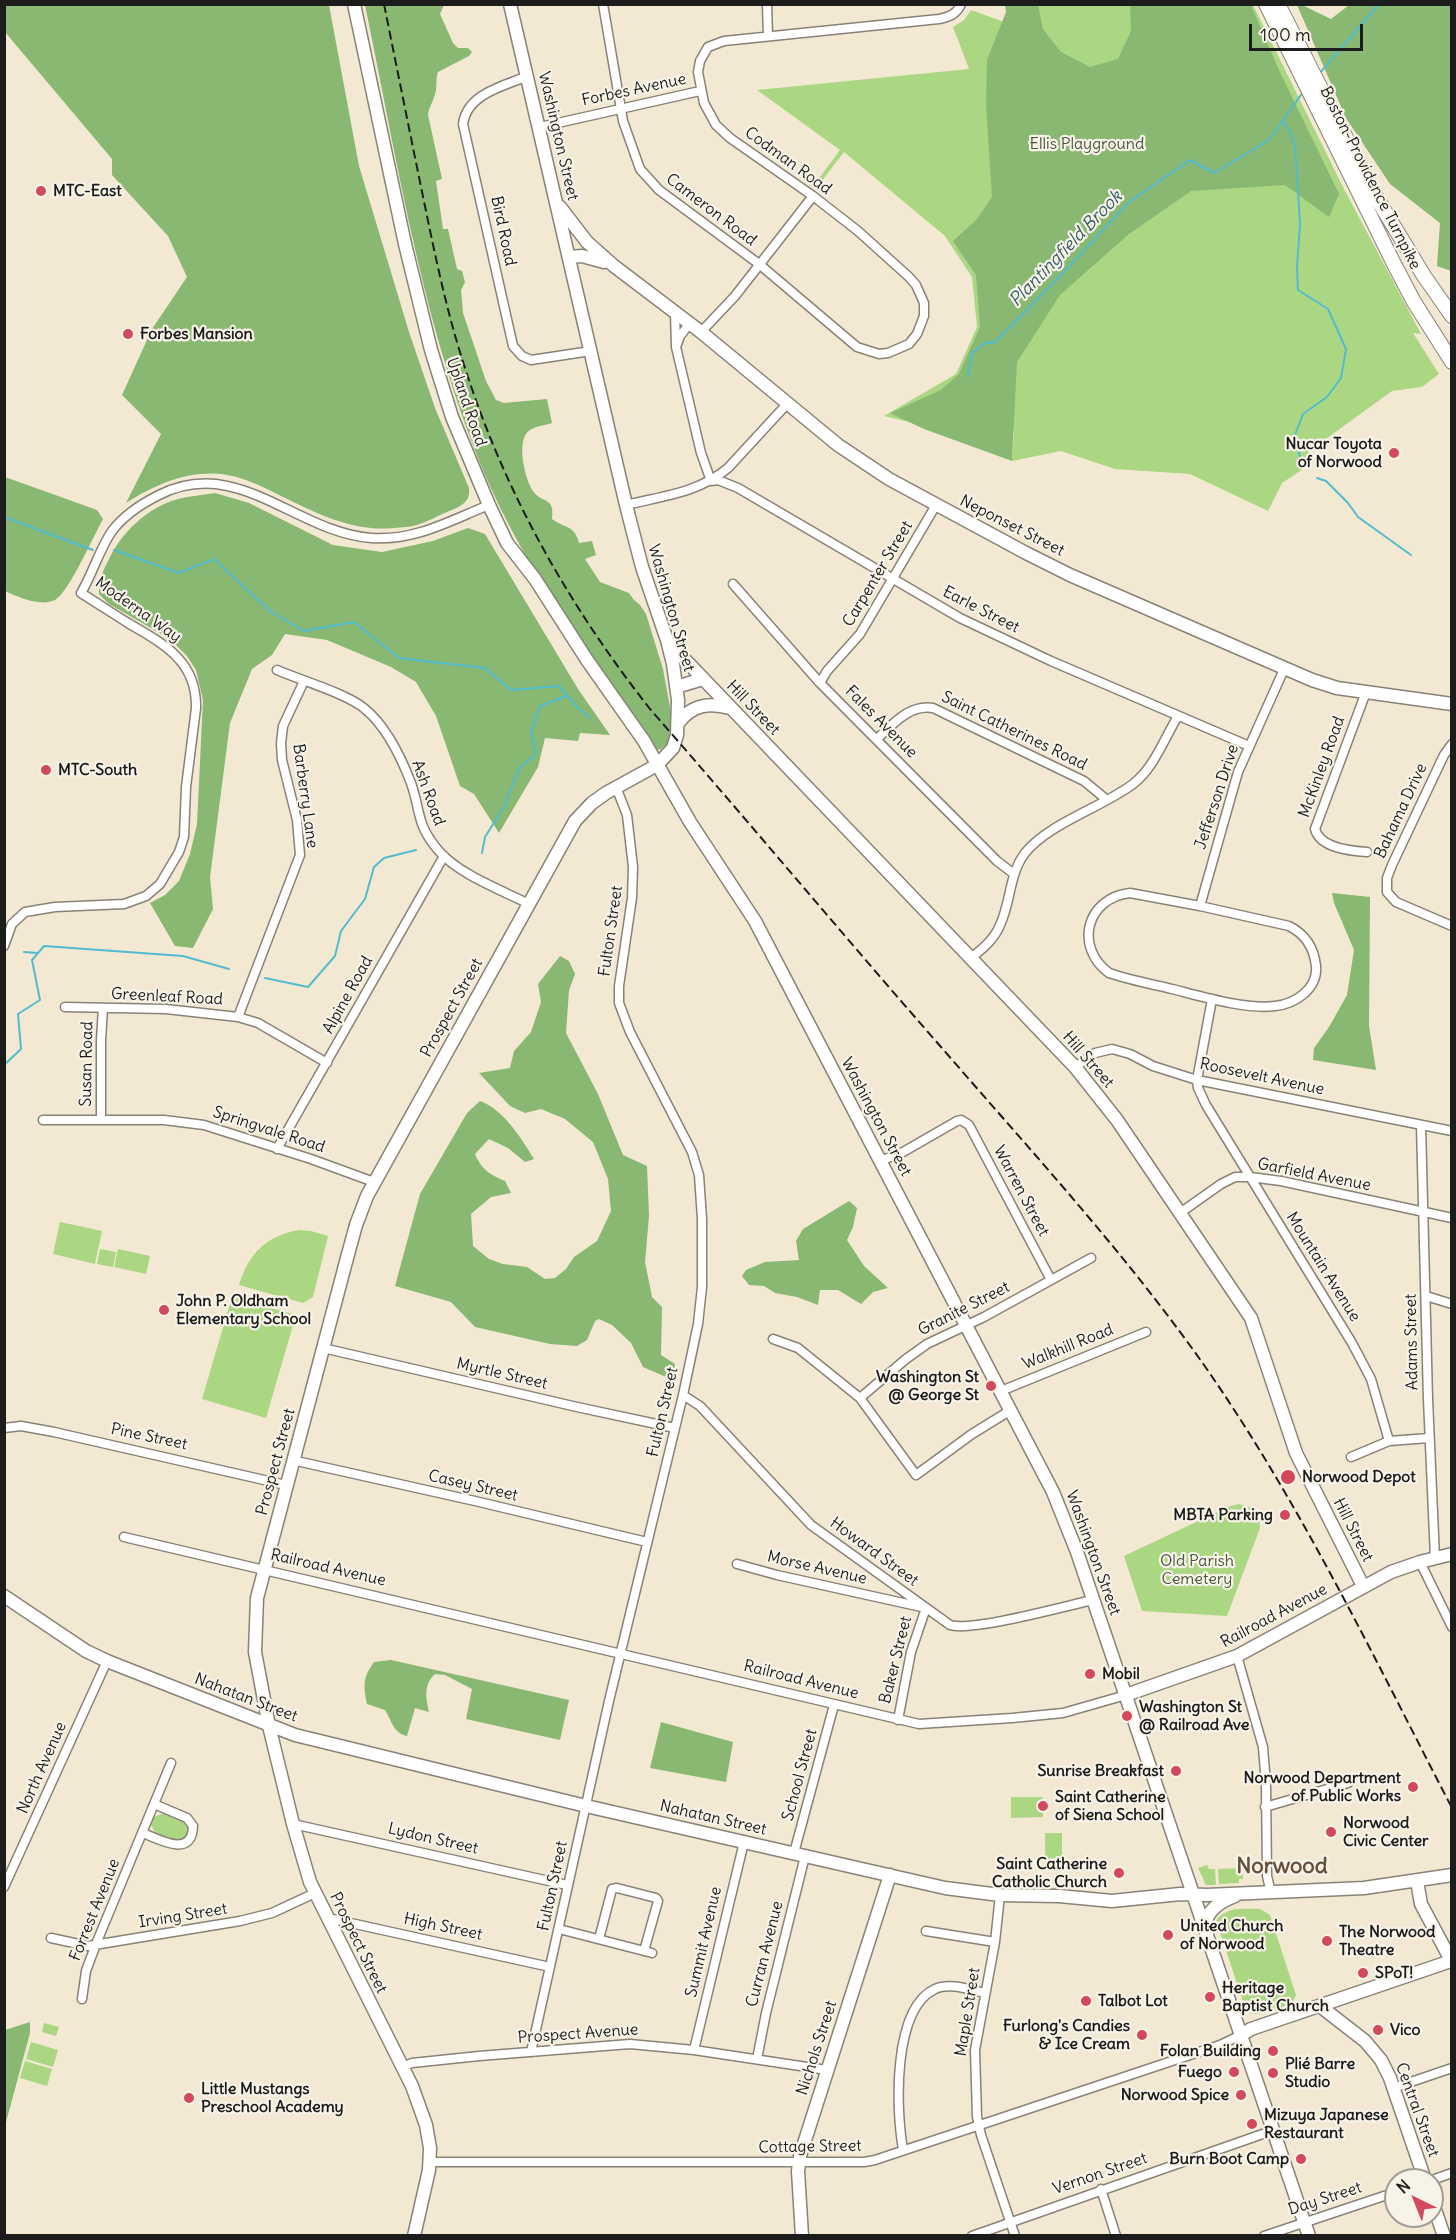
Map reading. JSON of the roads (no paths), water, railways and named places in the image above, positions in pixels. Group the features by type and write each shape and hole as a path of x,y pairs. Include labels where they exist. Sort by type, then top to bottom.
{"main road":[{"name":"Boston-Providence Turnpike","path":"1266,4 1376,197 1424,276 1452,316"},
{"name":"Boston-Providence Turnpike","path":"1278,4 1306,74"},
{"name":"Boston-Providence Turnpike","path":"1314,89 1414,302 1452,362"}],"street":[{"name":"Upland Road","path":"354,4 405,244 431,350 452,417 507,543 535,579 569,634 644,741 657,765"},
{"name":"Washington Street","path":"510,4 626,505 648,587 667,640 676,687 679,722 675,744 657,765 690,822 754,921 1002,1392 1060,1508 1126,1695 1309,2235"},
{"name":"Cameron Road","path":"603,4 624,121 640,169 648,180 668,197 759,264"},
{"path":"767,4 768,36"},
{"name":"Codman Road","path":"759,264 837,331 857,347 868,352 879,354 900,349 909,344 917,334 924,315 924,303 916,285 858,231 813,196 730,138 716,125 704,103 698,72 700,61 708,47 724,41 939,19 956,13 961,4"},
{"name":"Bird Road","path":"528,76 482,96 468,108 463,124 513,346 522,356 531,360 591,351"},
{"name":"Forbes Avenue","path":"540,127 700,91"},
{"path":"701,332 735,296 813,196"},
{"name":"Neponset Street","path":"557,203 587,242 614,266 690,323 845,450 889,479 1026,554 1070,575 1329,685 1452,704"},
{"path":"568,253 587,242"},
{"name":"Neponset Street","path":"568,253 596,259 614,266"},
{"path":"675,312 676,348 698,442 711,481"},
{"path":"676,348 680,336 690,323"},
{"path":"626,505 695,489 711,481 728,468 787,404"},
{"name":"Earle Street","path":"711,481 718,480 738,488 960,618 1249,746"},
{"name":"Moderna Way","path":"4,946 12,924 21,914 36,909 115,905 146,896 164,878 183,841 186,787 196,708 192,678 182,661 169,649 81,592 105,544 128,514 171,490 213,483 237,487 257,494 339,532 381,538 423,533 489,506"},
{"name":"Carpenter Street","path":"820,683 827,671 861,634 936,505"},
{"name":"Fales Avenue","path":"733,584 820,683 997,861 1014,874"},
{"name":"Hill Street","path":"667,640 1075,1067 1117,1120 1251,1318 1296,1453 1363,1586"},
{"name":"Jefferson Drive","path":"1200,906 1228,801 1249,746 1285,667"},
{"name":"Ash Road","path":"277,670 357,703 374,718 386,733 407,772 423,830 444,856 473,876 529,904"},
{"path":"676,687 703,679"},
{"name":"Barberry Lane","path":"238,1017 300,855 297,820 282,760 281,743 283,726 304,681"},
{"name":"McKinley Road","path":"1366,692 1315,829 1316,834 1330,845 1367,852"},
{"path":"679,722 687,713 699,706 717,705 731,709"},
{"name":"Saint Catherines Road","path":"877,739 902,716 917,709 933,708 1084,781 1107,800"},
{"path":"970,959 989,943 1001,925 1014,874 1023,855 1036,842 1133,785 1161,748 1178,716"},
{"name":"Bahama Drive","path":"1452,744 1444,755 1392,865 1387,878 1387,892 1396,902 1452,926"},
{"name":"Prospect Street","path":"414,2235 427,2186 430,2162 429,2136 422,2111 402,2067 315,1893 293,1824 269,1726 255,1652 257,1598 356,1225 374,1182 575,821 592,803 657,765"},
{"name":"Fulton Street","path":"531,2052 567,1885 683,1395 698,1324 702,1287 699,1175 692,1152 621,1012 619,986 632,898 633,867 627,815 616,787"},
{"name":"Alpine Road","path":"277,1149 444,856"},
{"path":"1130,893 1200,906 1289,926 1298,931 1306,938 1315,959 1316,970 1308,990 1294,1002 1274,1006 1212,999 1109,974 1096,961 1089,944 1089,926 1093,915 1110,898 1130,893"},
{"path":"1197,1080 1212,999"},
{"name":"Greenleaf Road","path":"65,1007 166,1009 238,1017 258,1023 327,1063"},
{"name":"Susan Road","path":"101,1120 103,1008"},
{"name":"Roosevelt Avenue","path":"1075,1067 1095,1053 1112,1049 1130,1054 1152,1066 1197,1080 1452,1131"},
{"name":"Mountain Avenue","path":"1197,1080 1206,1105 1352,1343 1371,1379 1389,1441"},
{"name":"Springvale Road","path":"43,1120 164,1120 204,1125 226,1130 374,1182"},
{"name":"Warren Street","path":"880,1161 903,1152 961,1120 969,1125 1051,1280"},
{"name":"Adams Street","path":"1421,1125 1435,1558"},
{"name":"Garfield Avenue","path":"1180,1213 1234,1177 1250,1177 1281,1181 1452,1218"},
{"name":"Granite Street","path":"860,1398 917,1350 1091,1258"},
{"path":"1426,1296 1452,1304"},
{"name":"Walkhill Road","path":"1002,1392 1146,1332"},
{"path":"773,1339 798,1348 860,1398 916,1474 972,1434 1011,1410"},
{"name":"Myrtle Street","path":"323,1348 675,1428"},
{"name":"Howard Street","path":"683,1395 700,1406 811,1525 950,1625 957,1627 979,1625 1093,1600"},
{"name":"Pine Street","path":"4,1428 21,1426 54,1432 286,1485"},
{"path":"1351,1457 1389,1441 1430,1438"},
{"name":"Casey Street","path":"292,1460 647,1542"},
{"name":"Railroad Avenue","path":"124,1537 919,1724 1063,1713 1126,1695 1237,1656 1398,1569 1452,1554"},
{"path":"1420,1562 1452,1627"},
{"name":"Morse Avenue","path":"737,1564 926,1608"},
{"name":"Nahatan Street","path":"4,1596 86,1651 106,1661 294,1735 586,1806 945,1888 1000,1895 1059,1896 1120,1901 1193,1894 1271,1893 1371,1887 1452,1875"},
{"name":"Baker Street","path":"897,1719 910,1652 926,1608"},
{"path":"1237,1656 1263,1748 1267,1876 1271,1893"},
{"name":"North Avenue","path":"4,1887 106,1661"},
{"name":"School Street","path":"800,1854 834,1705"},
{"name":"Forrest Avenue","path":"82,1999 86,1971 96,1944 171,1763"},
{"path":"1265,1807 1348,1783"},
{"path":"143,1833 173,1845 186,1843 191,1839 193,1826 187,1818 154,1804"},
{"name":"Lydon Street","path":"293,1824 567,1885"},
{"name":"Summit Avenue","path":"694,2050 744,1842"},
{"name":"Curran Avenue","path":"757,2059 800,1854"},
{"name":"Nichols Street","path":"802,2235 799,2163 890,1875"},
{"path":"1241,2035 1451,1961 1425,1912 1418,1895 1417,1881"},
{"path":"559,1929 648,1952 658,1900 617,1888 612,1889 599,1939"},
{"name":"Irving Street","path":"51,1938 78,1944 96,1944 240,1921 272,1912 315,1893"},
{"path":"1206,1931 1206,1919 1215,1908 1227,1899 1242,1894"},
{"name":"Maple Street","path":"1000,1895 995,1942 975,2050 978,2125 1015,2235"},
{"name":"High Street","path":"328,1918 550,1966"},
{"path":"926,1930 995,1942"},
{"path":"903,2149 899,2125 900,2055 917,2006 936,1988 947,1987 985,1993"},
{"name":"Central Street","path":"1320,2006 1369,2046 1386,2069 1421,2168"},
{"name":"Cottage Street","path":"430,2162 864,2162 1220,2045 1241,2035"},
{"name":"Prospect Avenue","path":"402,2067 412,2063 630,2044 694,2050 827,2070"},
{"path":"1393,2088 1452,2068"},
{"name":"Vernon Street","path":"972,2235 1274,2130"},
{"path":"1101,2189 1116,2235"},
{"name":"Day Street","path":"1264,2235 1384,2196"}],"waterway":[{"name":"Plantingfield Brook","path":"1319,74 1379,4"},
{"name":"Plantingfield Brook","path":"968,376 972,353 985,343 995,342 1129,202 1190,160 1214,173 1269,140 1303,92"},
{"path":"1283,121 1295,145 1300,224 1298,290 1328,309 1346,349 1341,378 1327,397 1303,414 1295,435 1300,457 1308,468"},
{"path":"1317,478 1326,481 1348,503 1358,517 1411,555"},
{"name":"Plantingfield Brook","path":"4,517 93,550"},
{"name":"Plantingfield Brook","path":"114,550 179,573 214,559 271,612 304,631 354,622 399,658 485,668 511,690 559,686 590,718"},
{"path":"482,853 485,837 505,805 519,768 536,754 531,732 540,706 566,696"},
{"path":"265,978 308,987 335,956 341,931 365,899 374,867 384,858 416,850"},
{"path":"4,1065 21,1049 18,1014 40,1000 32,960 44,946 183,956 229,969"},
{"path":"24,952 38,953"}],"railway":[{"path":"384,4 435,252 451,322 465,368 499,460 542,547 566,589 620,670 650,709 1077,1203 1174,1323 1239,1418 1305,1527 1452,1808"}],"place":[{"name":"MTC-East","path":"41,191"},
{"name":"Forbes Mansion","path":"128,334"},
{"name":"Nucar Toyota of Norwood","path":"1394,453"},
{"name":"MTC-South","path":"46,770"},
{"name":"John P. Oldham Elementary School","path":"164,1310"},
{"name":"Washington St @ George St","path":"991,1386"},
{"name":"Norwood Depot","path":"1288,1477"},
{"name":"MBTA Parking","path":"1285,1515"},
{"name":"Mobil","path":"1090,1674"},
{"name":"Washington St @ Railroad Ave","path":"1127,1716"},
{"name":"Sunrise Breakfast","path":"1176,1771"},
{"name":"Norwood Department of Public Works","path":"1413,1787"},
{"name":"Saint Catherine of Siena School","path":"1043,1806"},
{"name":"Norwood Civic Center","path":"1331,1832"},
{"name":"Saint Catherine Catholic Church","path":"1119,1873"},
{"name":"United Church of Norwood","path":"1168,1935"},
{"name":"The Norwood Theatre","path":"1327,1941"},
{"name":"SPoT!","path":"1363,1973"},
{"name":"Heritage Baptist Church","path":"1210,1997"},
{"name":"Talbot Lot","path":"1086,2001"},
{"name":"Vico","path":"1378,2030"},
{"name":"Furlong's Candies & Ice Cream","path":"1142,2035"},
{"name":"Folan Building","path":"1273,2051"},
{"name":"Fuego","path":"1234,2072"},
{"name":"Plié Barre Studio","path":"1273,2073"},
{"name":"Norwood Spice","path":"1241,2095"},
{"name":"Little Mustangs Preschool Academy","path":"189,2098"},
{"name":"Mizuya Japanese Restaurant","path":"1252,2124"},
{"name":"Burn Boot Camp","path":"1301,2159"}],"district":[{"name":"Norwood","path":"1282,1867"}],"park label":[{"name":"Ellis Playground","path":"1087,144"},
{"name":"Old Parish Cemetery","path":"1197,1570"}]}
